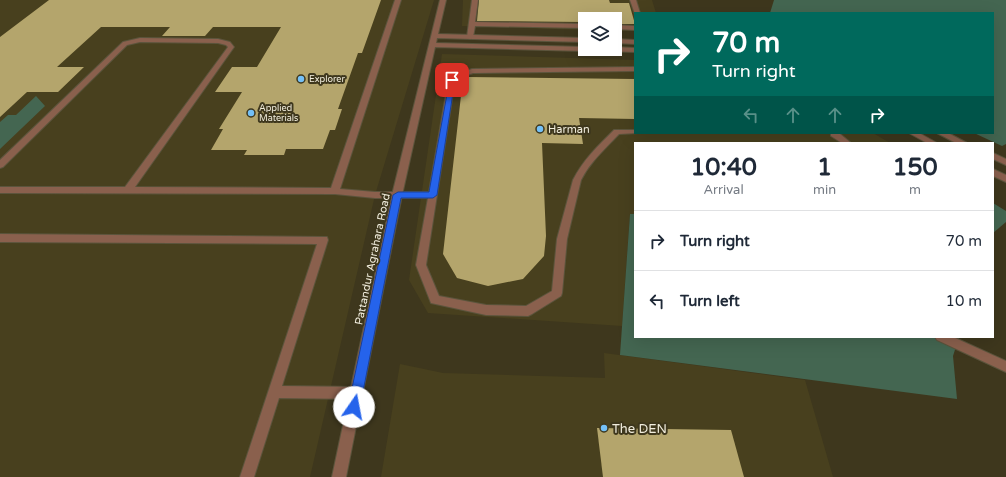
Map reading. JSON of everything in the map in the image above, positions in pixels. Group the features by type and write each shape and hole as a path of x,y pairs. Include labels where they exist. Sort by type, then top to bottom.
{"street":[{"path":"335,191 398,0"},
{"name":"Pattandur Agrahara Road","path":"339,477 398,195 443,0"},
{"path":"470,37 475,0"},
{"path":"625,0 633,1 637,12"},
{"path":"472,24 578,26"},
{"path":"622,27 634,28"},
{"path":"433,40 470,37 578,40"},
{"path":"0,165 125,43 140,40 218,41 228,43 231,47 128,190"},
{"path":"433,40 578,49"},
{"path":"622,41 634,42"},
{"path":"622,50 634,50"},
{"path":"634,69 580,68 472,71 452,80 420,265 435,300 486,310 528,312 557,293 562,239 580,173 589,160 617,132 634,132"},
{"path":"834,134 846,142"},
{"path":"915,134 931,142"},
{"path":"943,134 961,142"},
{"path":"994,156 1006,162"},
{"path":"994,173 1006,179"},
{"path":"0,190 335,191 398,195 433,195"},
{"path":"0,238 323,240 247,477"},
{"path":"943,338 1006,367"},
{"path":"274,392 357,393"}],"shaded area":[{"path":"0,0 434,0 375,195 310,477 0,477"},
{"path":"463,0 652,0 656,12 634,12 634,31 622,31 622,12 578,12 578,30 462,26"},
{"path":"442,54 634,60 634,134 875,134 888,142 634,142 634,214 630,214 622,326 428,313 409,280"},
{"name":"The DEN","path":"604,353 805,380 833,477 381,477 400,364 443,373 605,378"}],"green space":[{"path":"774,0 1006,0 1006,144 1002,146 976,134 994,134 994,12 770,12"},
{"path":"36,96 45,106 0,149 0,122 8,115 16,115"},
{"path":"994,204 1006,211 1006,222 994,232"},
{"path":"630,214 634,214 634,338 959,338 953,356 957,399 620,355"}],"building":[{"name":"Explorer","path":"49,0 381,0 362,53 358,53 338,109 342,109 335,130 330,130 323,149 286,149 284,155 244,155 247,150 211,150 223,129 219,129 242,92 215,92 232,67 257,67 281,27 213,27 205,36 162,36 170,27 101,27 57,67 84,67 58,92 27,92 0,117 0,37"},
{"path":"479,0 609,0 610,3 629,3 634,24 622,24 622,12 578,12 578,22 477,21"},
{"path":"463,78 634,79 634,119 579,118 583,144 542,143 546,236 544,256 523,279 488,286 457,278 443,254"},
{"path":"597,428 731,430 744,477 603,477"}],"place":[{"name":"Explorer","path":"301,79"},
{"name":"Applied Materials","path":"251,113"},
{"name":"Harman","path":"540,129"},
{"name":"The DEN","path":"604,428"}],"route":[{"path":"354,407 398,195 433,195 452,80"}]}
